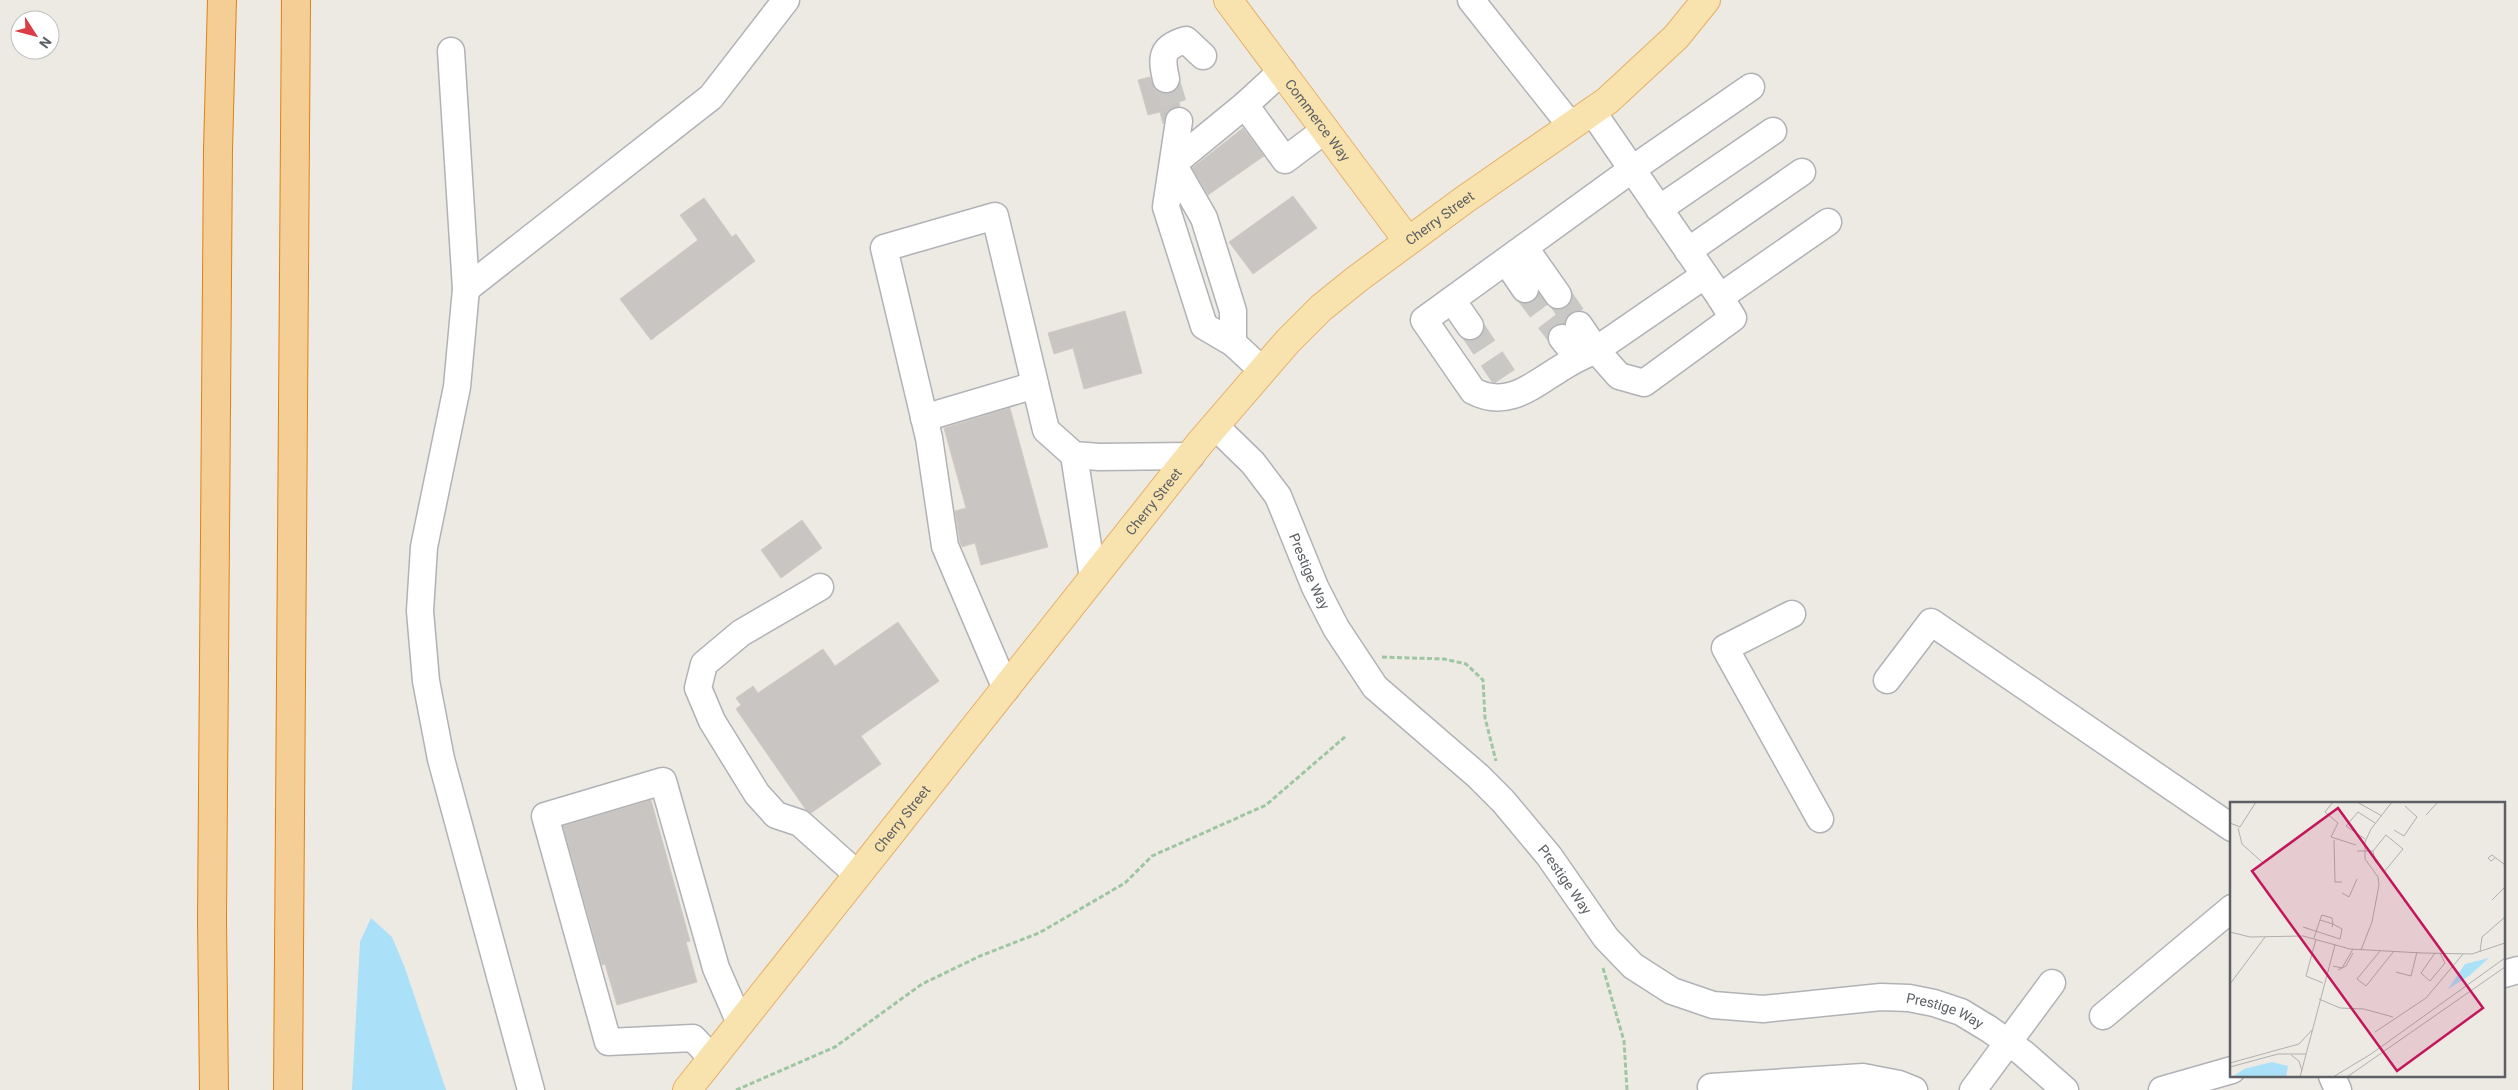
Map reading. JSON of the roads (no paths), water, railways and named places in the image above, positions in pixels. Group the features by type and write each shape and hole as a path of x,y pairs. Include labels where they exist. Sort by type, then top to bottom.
{"highway":[{"path":"214,1090 212,920 218,150 222,0"},
{"path":"288,1090 296,0"}],"main road":[{"name":"Commerce Way","path":"1228,0 1408,241"},
{"name":"Cherry Street","path":"686,1090 1093,578 1262,370 1321,308 1408,241 1582,119 1648,65 1676,37 1706,0"}],"street":[{"path":"466,288 711,98 786,0"},
{"path":"1471,0 1632,170 1733,318 1644,383 1619,376 1587,354 1570,331"},
{"path":"1166,79 1162,64 1166,50 1174,44 1186,40 1203,56"},
{"path":"451,51 466,288 456,387 424,547 421,620 426,681 441,759 531,1090"},
{"path":"1172,164 1245,105 1282,71"},
{"path":"1705,275 1587,354 1510,386 1499,398 1483,396 1473,391 1424,320 1751,87"},
{"path":"1245,105 1285,160 1325,130"},
{"path":"1179,120 1166,207 1204,326 1233,343 1262,370"},
{"path":"1660,209 1773,131"},
{"path":"1172,164 1204,218 1233,311 1233,343"},
{"path":"1688,251 1802,172"},
{"path":"1006,689 945,546 924,418 884,248 995,216 1046,430 1074,455 1099,458 1191,456"},
{"path":"1720,297 1828,222"},
{"path":"1516,255 1525,289"},
{"path":"1516,255 1558,295"},
{"path":"1452,300 1470,326"},
{"path":"924,418 1035,385"},
{"name":"Prestige Way","path":"1215,426 1254,463 1278,496 1315,587 1354,655 1375,687 1478,776 1503,801 1549,856 1606,938 1633,966 1679,994 1713,1005 1763,1009 1881,997 1909,998 1934,1003 1961,1012 2007,1042 2065,1090"},
{"path":"1074,455 1093,578"},
{"path":"820,587 741,633 704,664 698,688 712,721 757,794 776,815 800,823 857,874"},
{"path":"1792,614 1725,648 1820,819"},
{"path":"1887,680 1931,622 2230,827"},
{"path":"712,1058 693,1038 608,1042 545,816 663,781 716,968 740,1022"},
{"path":"2102,1016 2230,910"},
{"path":"1973,1090 2052,983"},
{"path":"2162,1090 2230,1071"},
{"path":"1712,1090 1712,1087 1863,1077 1899,1084 1914,1090"},
{"path":"2333,1078 2338,1090"}],"water":[{"path":"371,918 392,937 405,968 446,1090 352,1090 360,942"}],"tunnel":[{"path":"1166,79 1179,121"},
{"path":"1525,289 1562,338"},
{"path":"1558,295 1579,325"},
{"path":"1470,326 1504,377"}]}
